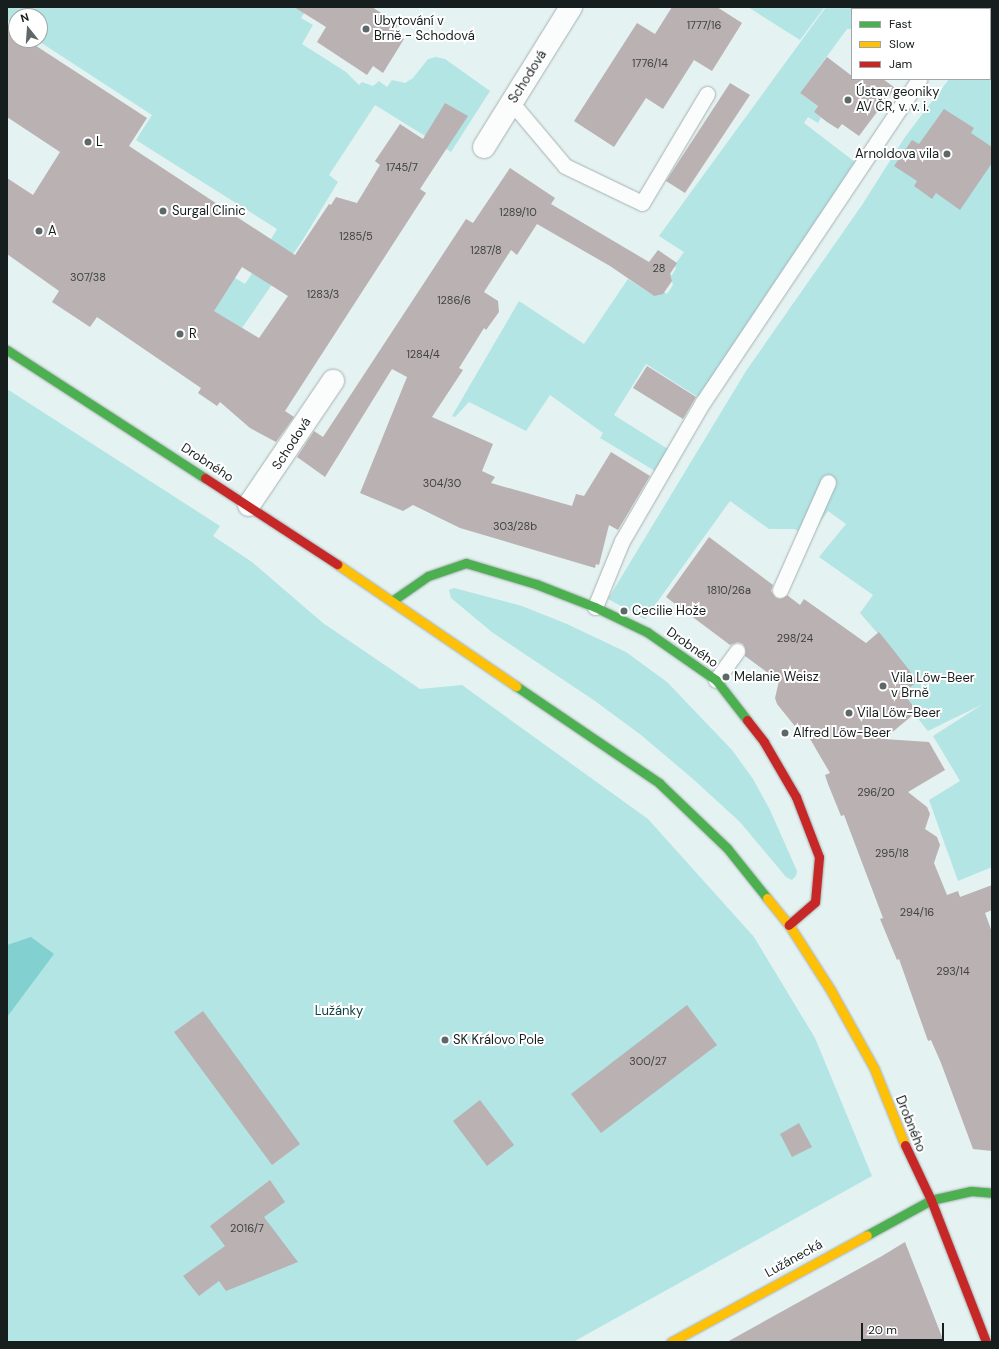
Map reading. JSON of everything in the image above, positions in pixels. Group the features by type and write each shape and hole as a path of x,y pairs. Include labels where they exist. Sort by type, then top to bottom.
{"street":[{"name":"Schodová","path":"484,147 571,7"},
{"name":"Drobného","path":"7,350 249,505 659,783 727,848 789,925 830,988 874,1068 913,1165 931,1200 986,1342"},
{"name":"Schodová","path":"249,505 333,381"},
{"name":"Drobného","path":"392,601 428,576 466,563 536,584 595,607 647,632 716,680 764,742 796,797 819,857 814,902 789,925"},
{"name":"Lužánecká","path":"671,1342 931,1200 971,1191 992,1193"}],"lane":[{"path":"595,607 622,541 703,402 918,80"},
{"path":"512,103 565,166 642,203 707,94"},
{"path":"780,590 828,482"},
{"path":"716,680 737,650"}],"green space":[{"path":"7,7 308,7 301,18 313,25 302,44 346,72 359,85 362,82 373,86 379,81 387,87 392,80 405,83 413,78 428,59 436,57 445,59 490,91 451,152 375,105 329,175 338,182 302,241 242,328 171,285 235,278 245,284 272,243 270,241 277,229 136,140 152,115 48,47 48,8 8,8 8,21"},
{"path":"748,7 823,7 824,8 800,40"},
{"path":"826,7 874,8 851,8 851,29 847,29 800,93 818,106 814,112 821,118 818,123 808,117 804,123 855,162 699,398 646,364 614,415 668,449 655,471 600,438 603,433 550,395 526,431 469,402 455,417 452,416 519,301 584,344 628,279 654,296 664,292 667,294 673,285 670,274 672,275 676,268 674,266 684,252 659,236"},
{"path":"992,19 992,867 958,881 929,800 960,781 933,736 983,704 928,731 911,710 914,707 903,693 918,680 860,613 873,595 819,557 846,524 828,511 808,539 795,529 769,529 730,501 645,619 608,599 746,371 862,205 905,137 948,80 991,80"},
{"name":"Lužánky","path":"7,389 220,526 213,536 252,562 323,623 420,689 462,685 648,819 754,937 815,1038 872,1176 573,1342 7,1342"},
{"path":"454,588 522,606 567,624 626,652 667,682 732,750 753,779 770,810 797,871 796,876 792,880 786,877 740,822 693,779 641,735 595,701 493,633 451,598 449,590"}],"shaded area":[{"path":"31,937 54,954 7,1017 7,945"}],"building":[{"path":"294,7 372,7 398,24 394,32 404,39 383,73 373,66 367,75 317,42 326,27"},
{"path":"672,7 717,7 742,23 712,71 694,60 663,109 646,98 614,147 574,121 637,23 655,34"},
{"name":"Surgal Clinic","path":"7,28 8,48 39,48 147,118 129,146 295,255 329,204 331,205 336,197 357,203 380,165 375,161 400,124 423,139 445,103 468,116 420,189 426,193 285,411 294,417 276,442 250,428 220,402 217,406 198,393 201,388 97,317 90,327 52,302 59,291 7,254 7,178 33,195 60,152 7,117","holes":["242,267 288,296 259,338 214,311"]},
{"name":"Ústav geoniky AV ČR, v. v. i.","path":"827,57 851,75 851,80 884,80 895,88 859,136 842,124 838,129 827,122 814,112 818,106 800,93"},
{"path":"730,83 750,95 685,193 666,181"},
{"name":"Arnoldova vila","path":"944,109 974,128 971,133 992,147 992,163 960,210 936,193 932,199 914,186 917,181 894,166 912,140 919,144"},
{"path":"510,168 555,198 551,204 649,262 658,250 677,263 670,274 672,281 663,294 654,296 610,266 537,224 517,255 511,250 484,292 498,301 499,312 486,330 484,328 459,368 463,370 432,417 493,444 482,471 495,477 491,483 572,506 576,494 584,496 611,452 650,476 618,530 609,525 599,565 596,564 595,568 460,528 413,505 403,511 360,493 407,377 392,369 325,477 297,457 314,431 323,437 466,219 473,223"},
{"path":"647,366 696,397 683,419 633,388"},
{"path":"709,537 773,585 771,591 776,598 781,599 787,595 800,605 804,599 866,643 879,632 918,681 903,693 914,707 911,710 914,714 884,739 929,742 945,770 908,792 927,807 930,814 925,829 937,837 940,845 934,863 947,895 958,891 960,897 992,885 992,910 985,913 992,932 992,1151 973,1149 941,1063 931,1040 928,1041 899,959 897,960 880,919 883,918 844,815 841,816 828,784 825,775 830,773 806,732 802,735 777,704 775,698 779,681 745,656 745,648 743,644 738,642 730,645 666,597"},
{"path":"687,1005 717,1045 601,1133 571,1094"},
{"path":"203,1011 300,1144 272,1165 174,1032"},
{"path":"480,1100 514,1145 487,1166 453,1121"},
{"path":"799,1123 812,1147 792,1157 780,1134"},
{"path":"270,1180 285,1202 264,1217 298,1262 226,1291 219,1281 199,1296 183,1276 225,1246 210,1226"},
{"path":"905,1242 944,1342 727,1342 882,1256"}],"traffic: fast":[{"path":"7,350 205,478"},
{"path":"392,601 428,576 466,563 536,584 595,607 647,632 716,680 747,720"},
{"path":"516,686 659,783 727,848 767,898"},
{"path":"867,1235 931,1200 971,1191 992,1193"}],"traffic: slow":[{"path":"337,564 516,686"},
{"path":"767,898 789,925 830,989 874,1068 905,1145"},
{"path":"671,1342 867,1235"}],"traffic: jam":[{"path":"205,478 337,564"},
{"path":"747,720 764,742 796,797 819,857 815,902 789,925"},
{"path":"905,1145 931,1200 986,1342"}],"place":[{"name":"Ubytování v Brně - Schodová","path":"366,29"},
{"name":"Ústav geoniky AV ČR, v. v. i.","path":"848,100"},
{"name":"L","path":"88,142"},
{"name":"Arnoldova vila","path":"947,154"},
{"name":"Surgal Clinic","path":"163,211"},
{"name":"A","path":"39,231"},
{"name":"R","path":"180,334"},
{"name":"Cecilie Hože","path":"624,611"},
{"name":"Melanie Weisz","path":"726,677"},
{"name":"Vila Löw-Beer v Brně","path":"883,686"},
{"name":"Vila Löw-Beer","path":"849,713"},
{"name":"Alfred Löw-Beer","path":"785,733"},
{"name":"SK Královo Pole","path":"445,1040"}]}
